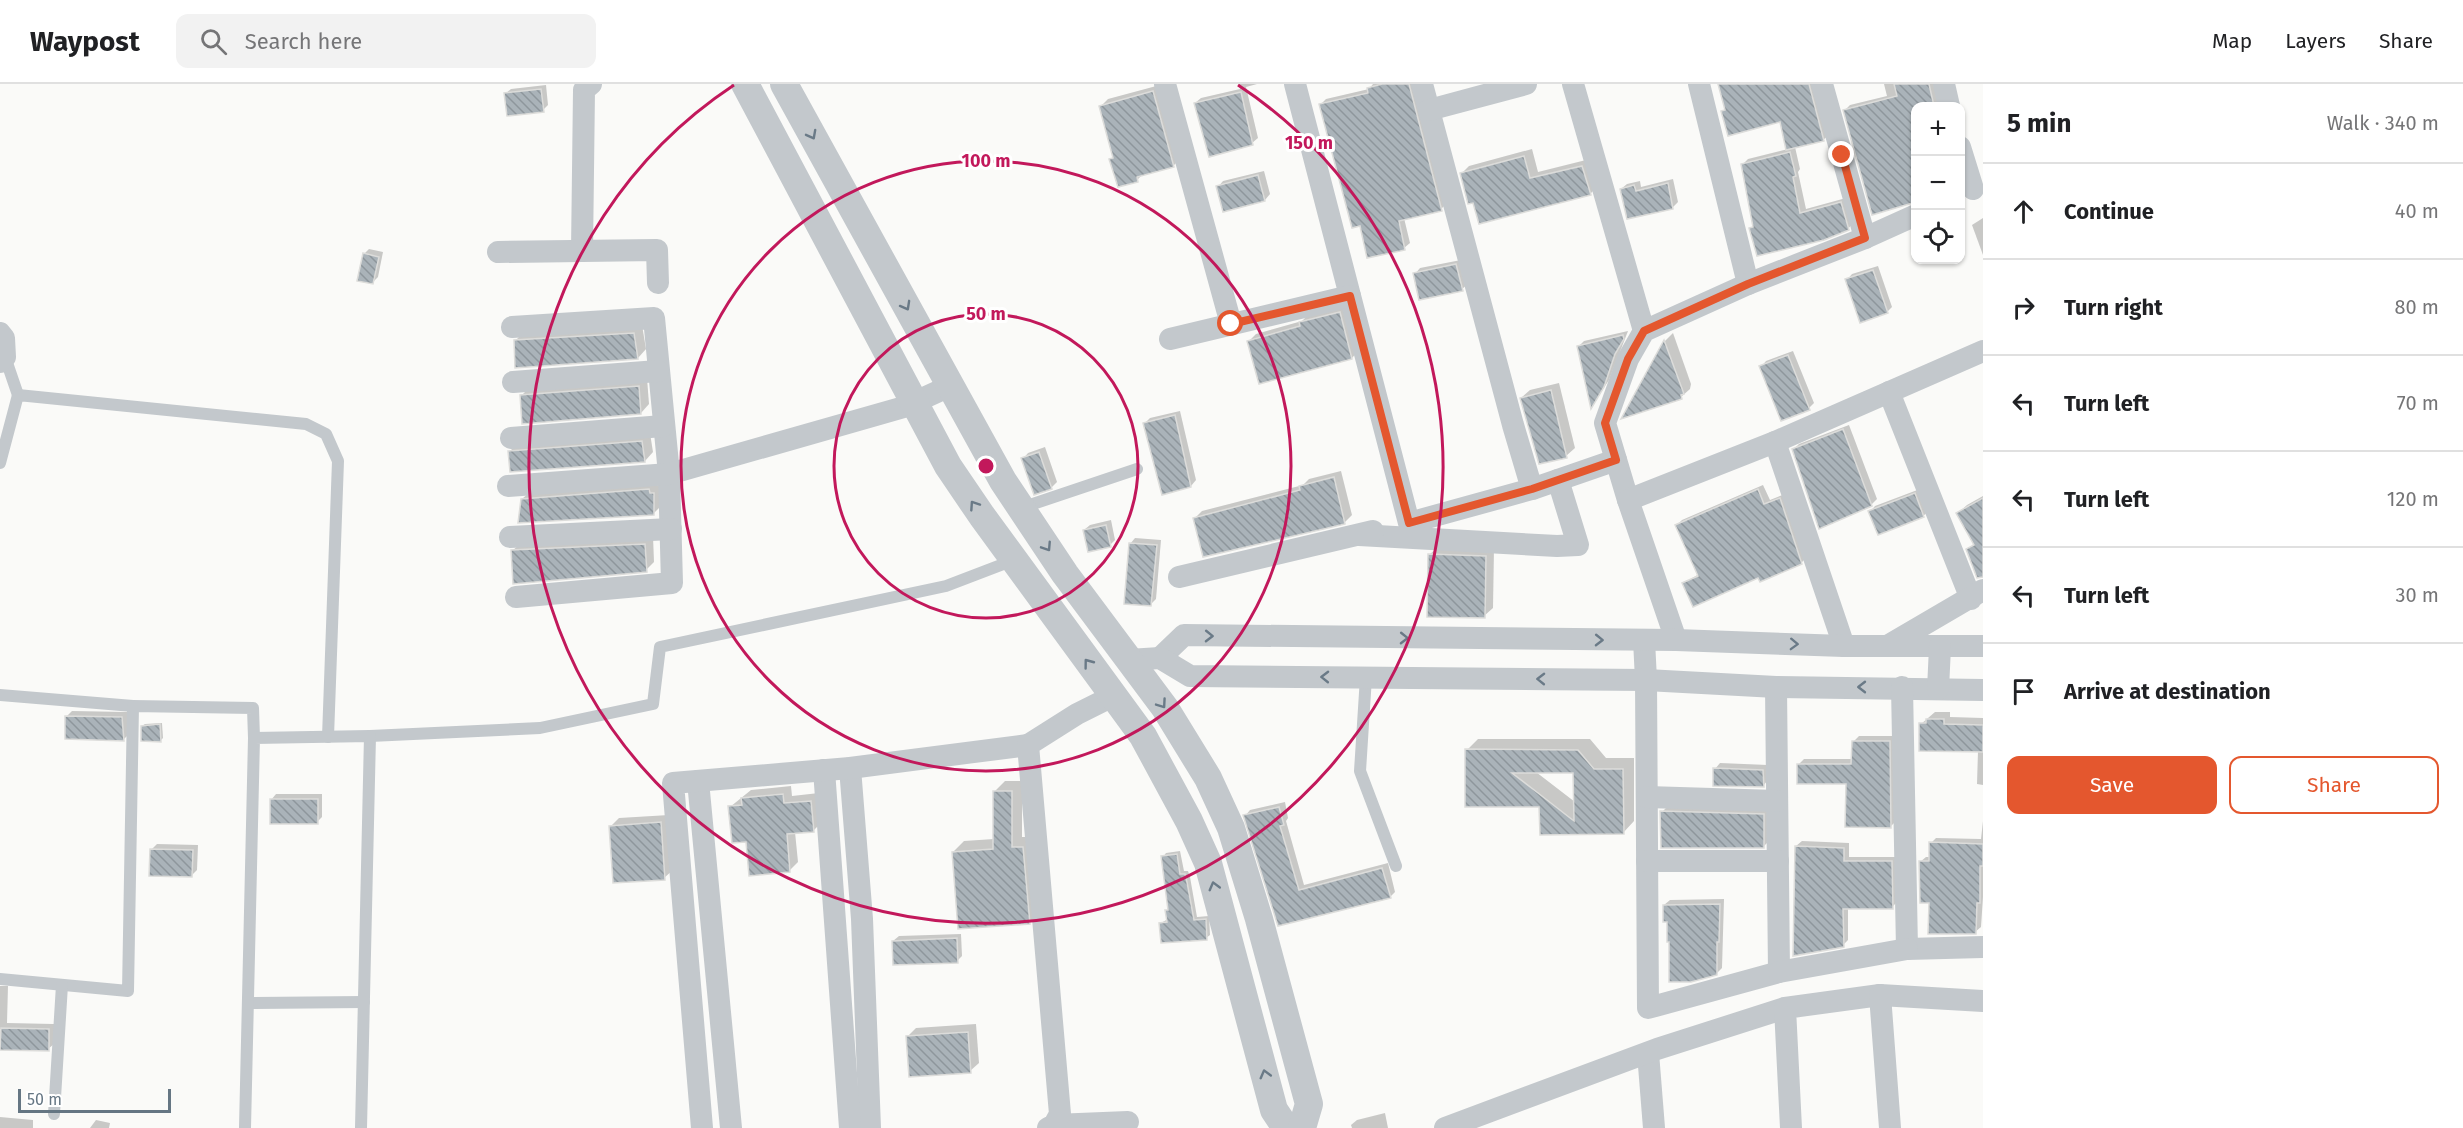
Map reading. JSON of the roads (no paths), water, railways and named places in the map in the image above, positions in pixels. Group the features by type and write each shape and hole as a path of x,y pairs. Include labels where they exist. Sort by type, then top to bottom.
{"street":[{"path":"582,251 584,90 591,84"},
{"path":"746,84 948,466 1143,736 1189,820 1208,863 1274,1110 1286,1128"},
{"path":"784,84 1003,481 1065,574 1165,708 1208,778 1231,828 1259,919 1309,1104 1302,1128"},
{"path":"1165,84 1231,324"},
{"path":"1295,84 1409,523"},
{"path":"1422,84 1532,489"},
{"path":"1429,110 1526,84"},
{"path":"1573,84 1644,331"},
{"path":"1699,84 1748,284"},
{"path":"1822,84 1865,238"},
{"path":"1944,84 1948,102"},
{"path":"1963,156 1972,190"},
{"path":"1676,640 1628,500 1605,423 1628,359 1644,331 1748,284 1911,217"},
{"path":"498,252 657,250 658,283"},
{"path":"1170,339 1350,296"},
{"path":"512,327 654,318 669,474 672,583 516,597"},
{"path":"0,333 4,338 2,359"},
{"path":"1628,500 1775,442 1983,351"},
{"path":"513,382 658,371"},
{"path":"508,486 669,474 913,403 950,386"},
{"path":"1889,392 1977,594 1889,645"},
{"path":"511,438 663,426"},
{"path":"1775,442 1844,646"},
{"path":"1179,577 1409,523 1532,489 1616,460"},
{"path":"1359,535 1557,546 1578,545 1558,480"},
{"path":"510,537 671,529"},
{"path":"1160,658 1184,635 1676,640 1844,646 1983,646"},
{"path":"1644,640 1648,1008 1779,972 1907,949 1983,947"},
{"path":"1938,689 1940,647"},
{"path":"1130,660 1160,658 1190,676 1646,680 1776,687 1902,687 1983,690"},
{"path":"1776,687 1779,972"},
{"path":"1902,687 1907,949"},
{"path":"702,1128 673,783 849,768 1028,745 1077,714 1113,696"},
{"path":"1028,745 1060,1114 1051,1126"},
{"path":"849,768 862,919 870,1128"},
{"path":"824,770 850,1128"},
{"path":"698,781 731,1128"},
{"path":"1647,797 1777,801"},
{"path":"1647,861 1778,861"},
{"path":"1445,1128 1648,1053 1785,1008 1880,995 1983,1000"},
{"path":"1880,995 1890,1128"},
{"path":"1785,1008 1791,1128"},
{"path":"1648,1053 1654,1128"},
{"path":"1051,1126 1128,1122"}],"lane":[{"path":"0,463 18,395 2,359"},
{"path":"18,395 306,424 326,434 338,460 328,737"},
{"path":"1021,508 1137,469"},
{"path":"254,738 370,736 540,728 653,705 660,647 946,586 1014,560"},
{"path":"1366,678 1360,771 1396,866"},
{"path":"0,695 133,706 253,708 244,1128"},
{"path":"0,979 128,991 133,706"},
{"path":"361,1128 370,736"},
{"path":"54,1114 62,985"},
{"path":"248,1003 364,1002"}]}
